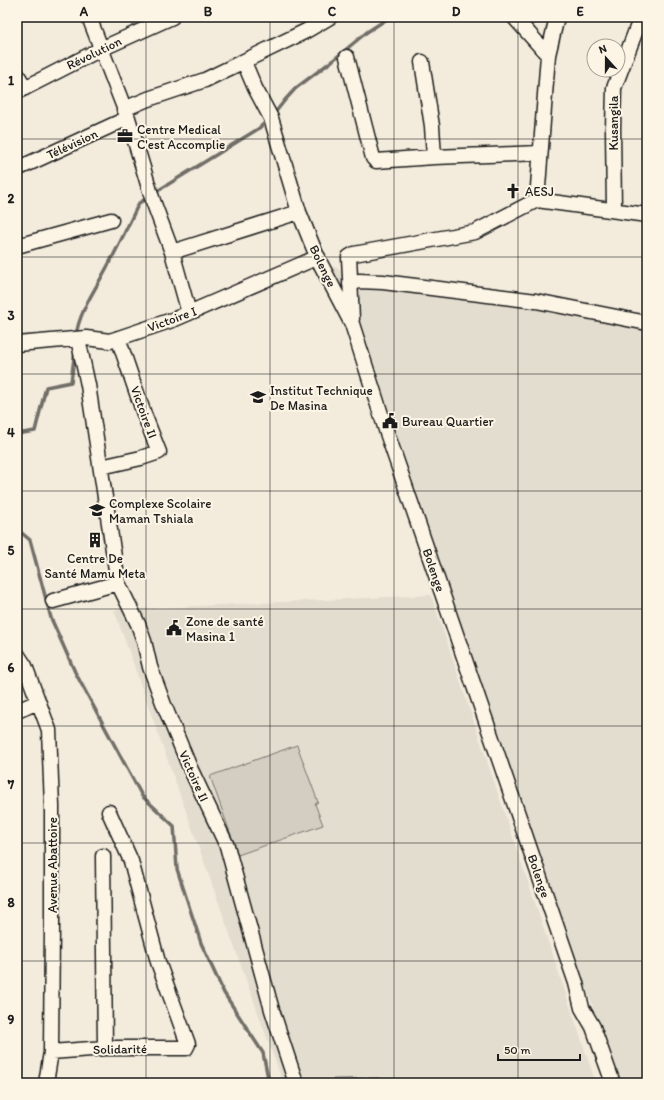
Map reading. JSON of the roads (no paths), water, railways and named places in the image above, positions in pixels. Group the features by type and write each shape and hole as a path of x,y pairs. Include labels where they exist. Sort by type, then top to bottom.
{"street":[{"path":"89,17 126,113 148,186 172,252 189,313"},
{"name":"Révolution","path":"21,90 101,49 172,17"},
{"name":"Télévision","path":"17,169 126,113 148,98 205,80 306,31 330,17"},
{"path":"514,17 548,55"},
{"path":"537,200 548,55 557,17"},
{"name":"Kusangila","path":"614,210 614,88 641,17"},
{"path":"347,57 373,158 376,161 540,153"},
{"name":"Bolenge","path":"244,62 255,88 272,118 299,212 318,257 352,324 386,430 576,983 582,1008 593,1027 613,1083"},
{"path":"422,62 432,126 434,157"},
{"path":"17,74 21,90"},
{"path":"352,324 349,257 354,254 476,232 537,200 647,215"},
{"path":"172,252 299,212"},
{"path":"17,246 111,220"},
{"name":"Victoire I","path":"17,344 78,339 110,340 118,338 189,313 318,257"},
{"path":"350,284 359,281 383,282 536,301 647,323"},
{"name":"Victoire II","path":"101,468 159,452 144,414 118,338"},
{"name":"Victoire II","path":"78,339 88,385 118,582 138,624 144,641 150,667 190,768 227,846 272,1010 296,1083"},
{"path":"53,601 118,582"},
{"name":"Avenue Abattoire","path":"17,654 25,666 49,730 52,806 51,1052 46,1083"},
{"path":"17,711 38,702"},
{"name":"Solidarité","path":"51,1052 105,1048 186,1048 188,1046 158,962 131,861 109,812"},
{"path":"103,856 105,1048"}],"waterway":[{"path":"274,114 296,88 367,32 390,17"},
{"path":"154,193 258,129 268,120"},
{"path":"76,336 80,318 92,293 115,253 139,203 149,197"},
{"path":"17,434 35,431 46,387 71,382 75,350"},
{"path":"17,529 30,540 51,618 75,672 142,796 174,826 177,869 201,943 224,993 263,1053 269,1083"}],"place":[{"name":"Centre Medical C'est Accomplie","path":"125,136"},
{"name":"AESJ","path":"513,191"},
{"name":"Institut Technique De Masina","path":"258,397"},
{"name":"Bureau Quartier","path":"390,421"},
{"name":"Complexe Scolaire Maman Tshiala","path":"97,510"},
{"name":"Centre De Santé Mamu Meta","path":"95,540"},
{"name":"Zone de santé Masina 1","path":"174,628"}]}
